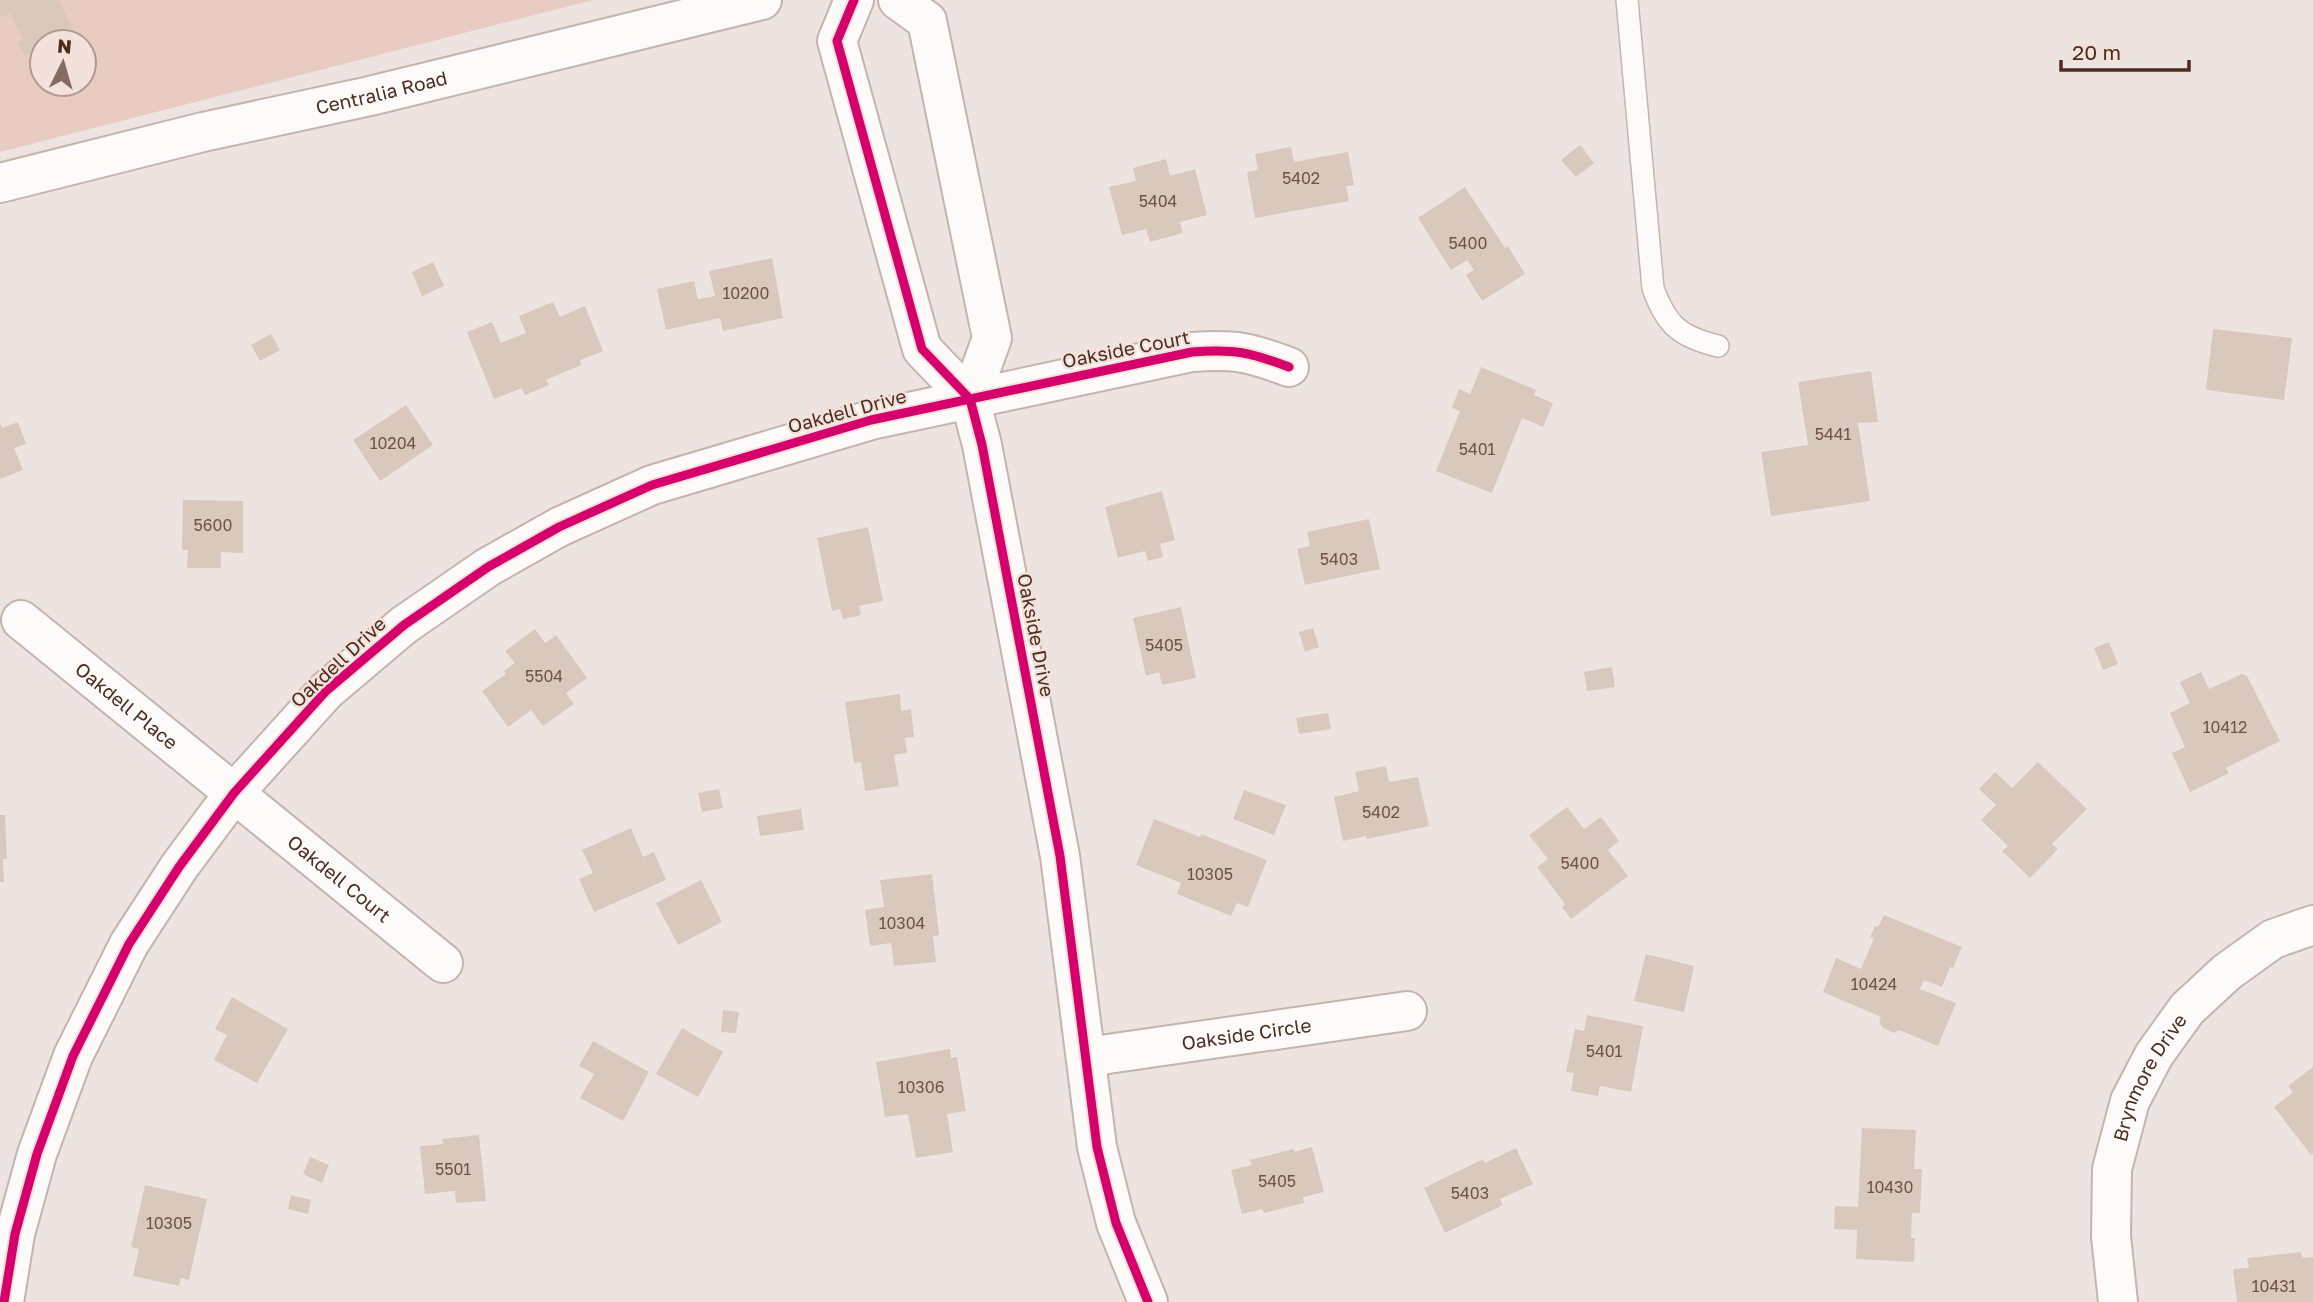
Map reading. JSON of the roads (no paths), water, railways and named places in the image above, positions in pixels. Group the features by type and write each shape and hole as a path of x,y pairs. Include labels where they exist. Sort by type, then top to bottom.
{"street":[{"name":"Centralia Road","path":"0,183 203,132 370,96 762,0"},
{"name":"Oakside Drive","path":"854,0 837,41 922,349 970,399 982,445 1060,856 1100,1160 1116,1223 1147,1302"},
{"path":"898,0 927,21 992,338 970,399"},
{"name":"Oakside Court","path":"970,399 1192,352 1227,350 1253,354 1289,367"},
{"name":"Oakdell Drive","path":"4,1302 15,1234 37,1154 74,1056 129,944 179,867 234,793 326,691 404,625 488,567 559,527 652,485 871,420 970,399"},
{"name":"Oakdell Place","path":"21,620 234,793"},
{"name":"Oakdell Court","path":"234,793 443,963"},
{"name":"Brynmore Drive","path":"2118,1302 2111,1236 2112,1168 2130,1101 2154,1055 2187,1009 2227,972 2273,939 2313,925"},
{"name":"Oakside Circle","path":"1087,1057 1407,1011"}],"lane":[{"path":"1628,0 1653,288 1660,309 1673,325 1695,341 1718,346"}]}
